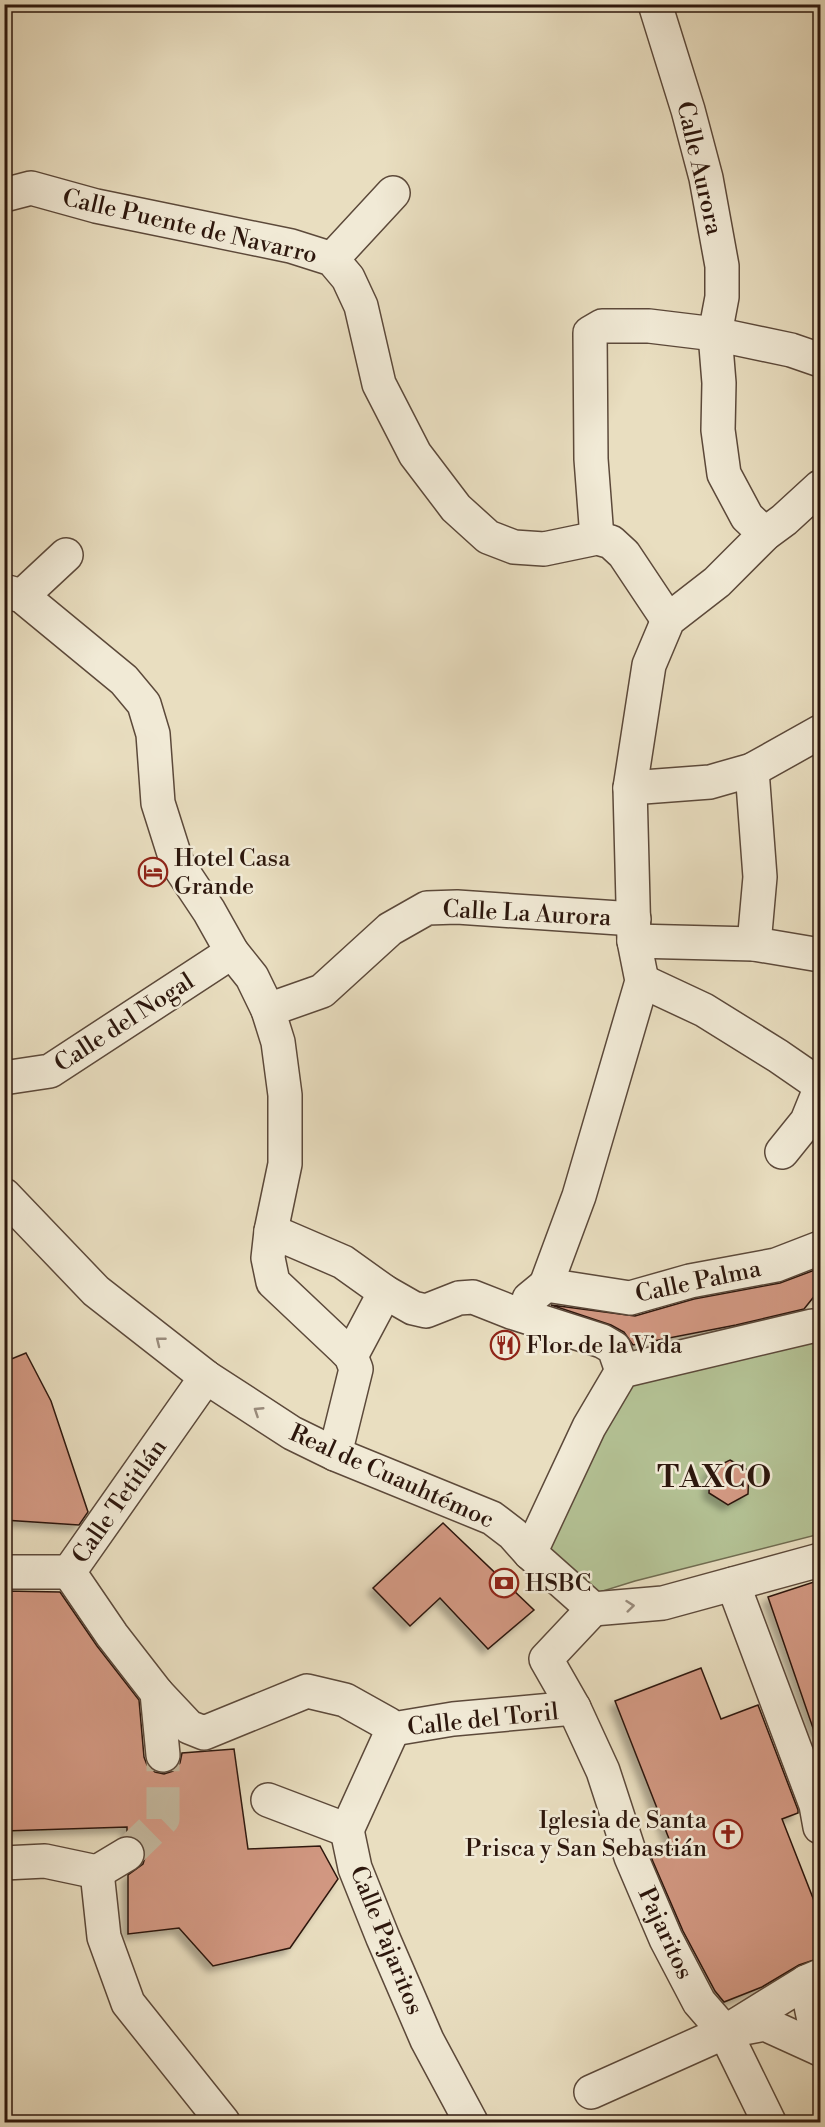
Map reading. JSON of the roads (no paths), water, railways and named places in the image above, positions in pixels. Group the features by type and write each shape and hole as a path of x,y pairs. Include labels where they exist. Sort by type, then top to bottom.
{"street":[{"name":"Calle Aurora","path":"654,5 688,110 706,178 722,266 722,297 715,334 719,383 718,430 724,474 747,517 765,534"},
{"name":"Calle Puente de Navarro","path":"4,195 31,188 96,206 291,246 332,259 348,278 361,306 379,384 415,454 456,508 488,537 514,548 544,549 597,538"},
{"path":"332,259 393,193"},
{"path":"668,620 624,554 611,542 597,538 591,459 590,333 602,326 650,326 715,334 791,350 820,360"},
{"path":"511,1312 546,1285 579,1196 642,981 634,930 630,788 649,665 668,620 717,582 765,534 820,487"},
{"path":"66,555 14,593 124,680 144,704 153,734 158,803 177,863 209,911 232,952 252,977 268,1010 278,1042 285,1095 285,1164 271,1231 268,1258 273,1282 351,1356 356,1369 335,1454"},
{"path":"630,788 710,782 752,770 820,732"},
{"path":"752,770 760,877 754,944"},
{"name":"Calle La Aurora","path":"268,1010 322,992 390,929 427,908 457,907 754,944 820,955"},
{"name":"Calle del Nogal","path":"10,1077 51,1071 232,952"},
{"path":"642,981 704,1010 778,1056 820,1087 807,1121 782,1152"},
{"name":"Real de Cuauhtémoc","path":"4,1195 96,1291 206,1377 292,1433 335,1454 492,1518 513,1534 530,1553 593,1610"},
{"path":"271,1231 343,1262 413,1308 426,1311 459,1298 473,1297 511,1312 602,1341 614,1348 622,1371"},
{"name":"Calle Palma","path":"546,1285 630,1298 690,1281 776,1265 820,1248"},
{"path":"351,1356 386,1292"},
{"path":"530,1553 589,1427 622,1371 818,1327"},
{"name":"Calle Tetitlán","path":"4,1572 69,1572 206,1377"},
{"path":"593,1610 663,1603 820,1560"},
{"path":"69,1572 111,1635 156,1693 163,1755"},
{"path":"733,1584 816,1805 820,1827"},
{"name":"Pajaritos","path":"593,1610 546,1659 574,1708 603,1770 631,1857 666,1939 699,2002 725,2032 769,2122"},
{"name":"Calle del Toril","path":"156,1693 189,1727 204,1734 307,1691 345,1700 393,1729"},
{"name":"Calle del Toril","path":"393,1729 453,1719 574,1708"},
{"name":"Calle del Toril","path":"347,1830 393,1729"},
{"path":"268,1800 347,1830"},
{"name":"Calle Pajaritos","path":"347,1830 355,1868 383,1938 427,2040 471,2122"},
{"path":"4,1863 45,1861 97,1872 128,1854"},
{"path":"97,1872 104,1937 128,2003 223,2122"},
{"path":"591,2092 725,2032 813,1979 820,2049"},
{"path":"725,2032 765,2024 820,2049"}],"tunnel":[{"path":"127,1854 163,1819 163,1755"}],"place":[{"name":"Hotel Casa Grande","path":"153,872"},
{"name":"Flor de la Vida","path":"505,1345"},
{"name":"HSBC","path":"504,1583"},
{"name":"Iglesia de Santa Prisca y San Sebastián","path":"728,1834"}],"district":[{"name":"TAXCO","path":"715,1477"}]}
